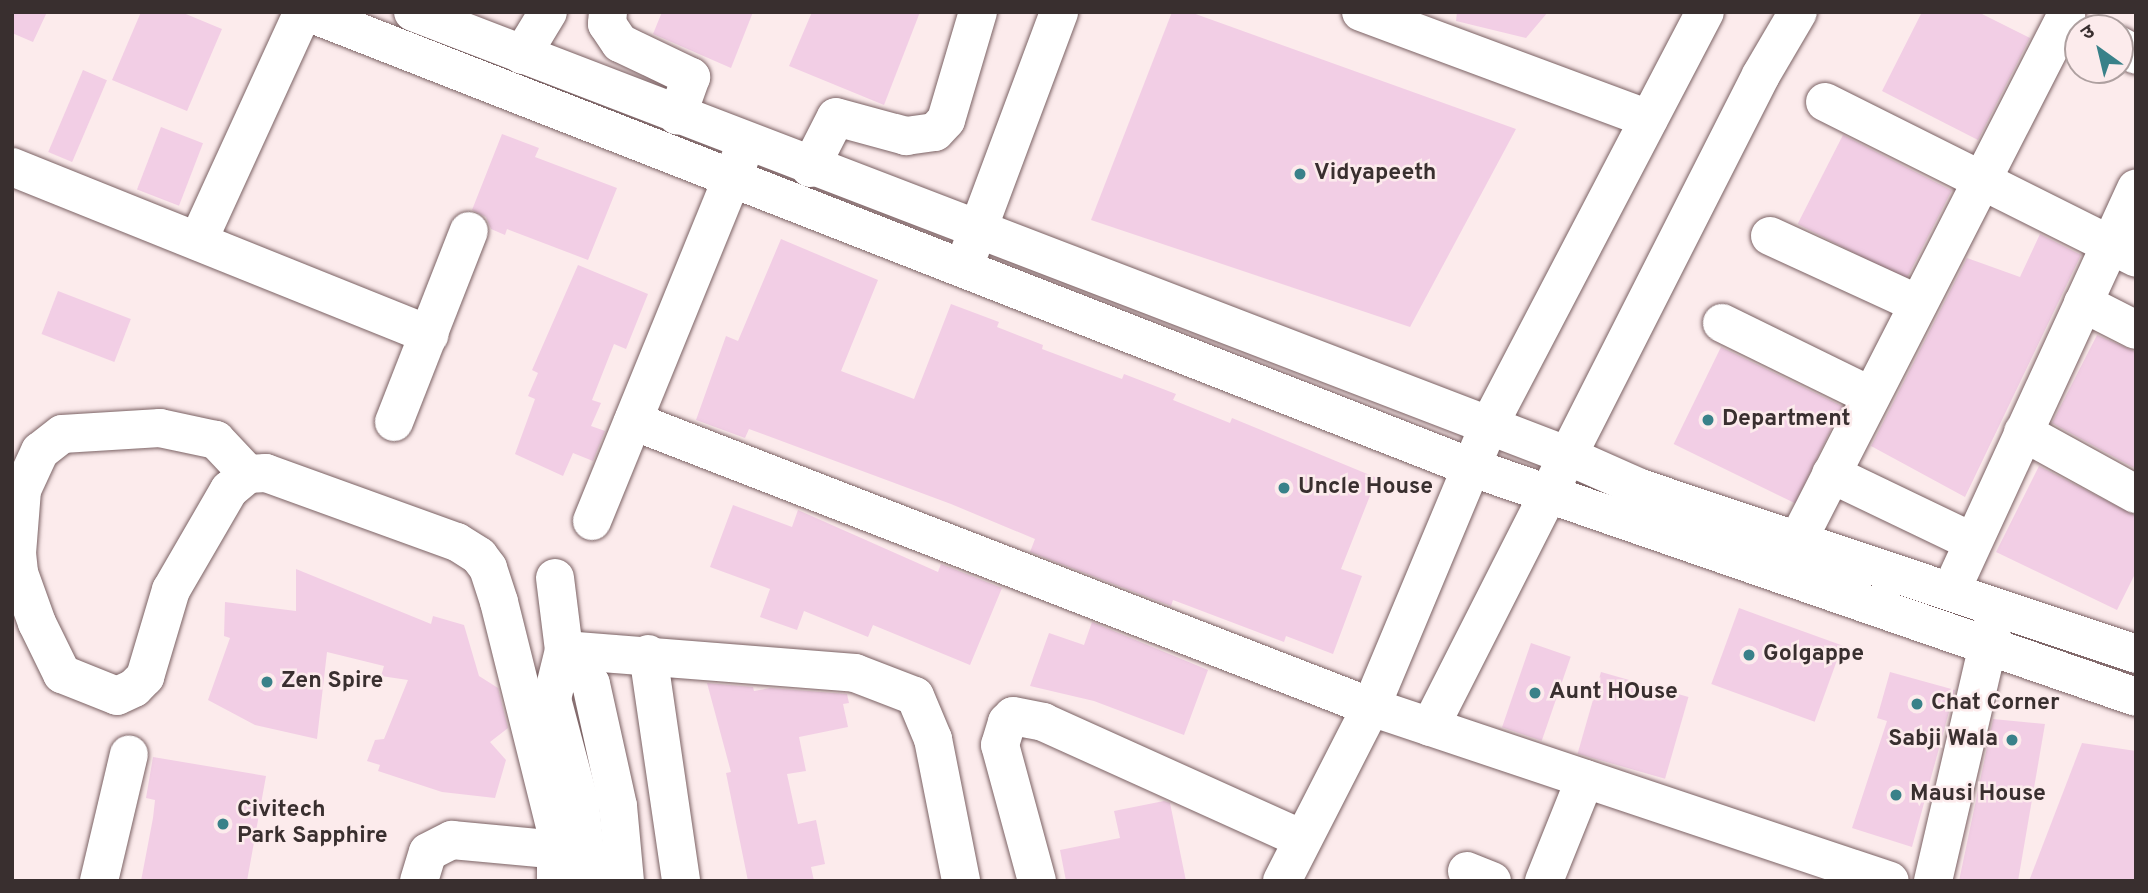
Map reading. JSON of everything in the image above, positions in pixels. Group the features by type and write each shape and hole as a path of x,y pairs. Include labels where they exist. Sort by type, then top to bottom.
{"street":[{"path":"198,241 305,12 731,181 1474,468 2136,697"},
{"path":"413,12 465,21 522,55 810,168 1566,455 1640,488 2136,654"},
{"path":"522,55 548,12"},
{"path":"608,12 607,24 620,43 691,77 677,116"},
{"path":"810,168 836,117 906,136 935,132 946,120 978,12"},
{"path":"964,269 1059,12"},
{"path":"1361,12 1649,119"},
{"path":"1282,881 1301,839 1371,707 1474,468 1488,427 1705,12"},
{"path":"1430,727 1761,75 1798,12"},
{"path":"1798,540 1981,181 2064,32"},
{"path":"1825,102 2122,251"},
{"path":"592,520 746,143"},
{"path":"12,167 430,335"},
{"path":"1951,591 2082,303 2122,251 2136,189"},
{"path":"394,422 469,231"},
{"path":"1770,236 1919,304"},
{"path":"2082,303 2136,330"},
{"path":"1722,323 1871,396"},
{"path":"633,421 1371,707 1890,881"},
{"path":"248,474 216,440 160,428 62,434 40,451 30,464 22,490 17,553 37,623 62,674 117,696 134,688 145,677 171,590 229,490 248,474 266,473 457,542 480,556 499,602 590,867"},
{"path":"2023,432 2136,494"},
{"path":"1831,474 1973,542"},
{"path":"555,578 564,650 591,684 618,806 590,867"},
{"path":"1933,881 1997,607"},
{"path":"564,650 648,654 855,673 915,696 933,739 961,881"},
{"path":"648,654 681,881"},
{"path":"1037,881 1000,745 1007,722 1013,716 1043,722 1301,839"},
{"path":"99,881 129,754"},
{"path":"1544,881 1585,779"},
{"path":"419,881 428,852 452,840 590,867"}],"building":[{"path":"12,12 47,12 33,42 12,33"},
{"path":"141,12 181,12 222,29 187,111 112,80"},
{"path":"662,12 753,12 731,68 653,34"},
{"path":"812,12 920,12 884,105 789,66"},
{"name":"Vidyapeeth","path":"1172,12 1190,12 1516,129 1410,327 1091,220"},
{"path":"1457,12 1548,12 1526,38 1456,21"},
{"path":"1922,12 1978,12 2030,38 1978,140 1882,91"},
{"path":"83,70 107,80 72,162 48,152"},
{"path":"161,127 203,143 179,206 137,190"},
{"path":"502,134 539,148 535,157 617,188 588,260 507,229 505,235 491,229 486,217 472,210"},
{"path":"1843,135 1952,190 1906,279 1798,224"},
{"path":"2040,234 2081,255 1965,497 1871,446 1967,258 2020,277"},
{"path":"781,239 878,280 841,371 914,399 951,304 999,322 997,327 1043,345 1042,349 1122,379 1124,374 1176,394 1173,400 1230,423 1232,418 1377,478 1341,569 1362,576 1333,654 1286,636 1284,642 1173,600 1171,606 1030,552 1035,539 951,504 749,429 745,438 696,420 726,336 738,341"},
{"path":"578,265 648,294 626,349 614,344 592,400 601,403 591,426 605,431 593,461 573,453 563,476 515,454 535,399 528,396 538,373 532,370"},
{"path":"58,291 131,319 114,362 42,334"},
{"path":"2097,335 2136,352 2136,469 2052,423"},
{"name":"Department","path":"1721,347 1842,406 1795,503 1674,444"},
{"path":"2039,466 2136,516 2136,572 2117,610 1996,552"},
{"path":"733,505 792,527 798,510 938,572 941,564 1002,588 970,665 873,625 868,637 804,611 797,630 760,617 770,589 710,567"},
{"name":"Zen Spire","path":"296,569 431,624 433,616 464,625 479,676 498,688 508,728 490,742 506,760 495,798 442,792 378,771 380,765 367,761 375,740 384,739 408,680 381,676 384,666 327,652 317,739 255,725 208,700 230,638 224,636 225,602 296,611"},
{"path":"1739,608 1842,646 1815,722 1711,684"},
{"path":"1092,622 1208,670 1184,735 1094,701 1030,686 1049,633 1084,645"},
{"name":"Aunt HOuse","path":"1531,643 1571,657 1542,741 1502,727"},
{"path":"1601,672 1688,697 1665,779 1578,754"},
{"path":"1890,672 1955,690 1912,847 1852,828 1887,721 1877,718"},
{"path":"707,683 753,687 754,691 770,688 847,694 849,703 843,704 848,727 799,737 806,771 787,774 798,824 816,820 825,864 811,867 814,881 748,881 726,773 731,772"},
{"path":"1993,719 2045,724 2018,881 1959,881"},
{"path":"2082,743 2136,751 2136,881 2029,881"},
{"name":"Civitech Park Sapphire","path":"153,757 266,776 247,881 141,881 155,800 146,798"},
{"path":"1164,801 1170,803 1186,881 1066,881 1060,850 1120,838 1114,811"}],"place":[{"name":"Vidyapeeth","path":"1300,174"},
{"name":"Department","path":"1708,420"},
{"name":"Uncle House","path":"1284,488"},
{"name":"Golgappe","path":"1749,655"},
{"name":"Zen Spire","path":"267,682"},
{"name":"Aunt HOuse","path":"1535,693"},
{"name":"Chat Corner","path":"1917,704"},
{"name":"Sabji Wala","path":"2012,740"},
{"name":"Mausi House","path":"1896,795"},
{"name":"Civitech Park Sapphire","path":"223,824"}]}
